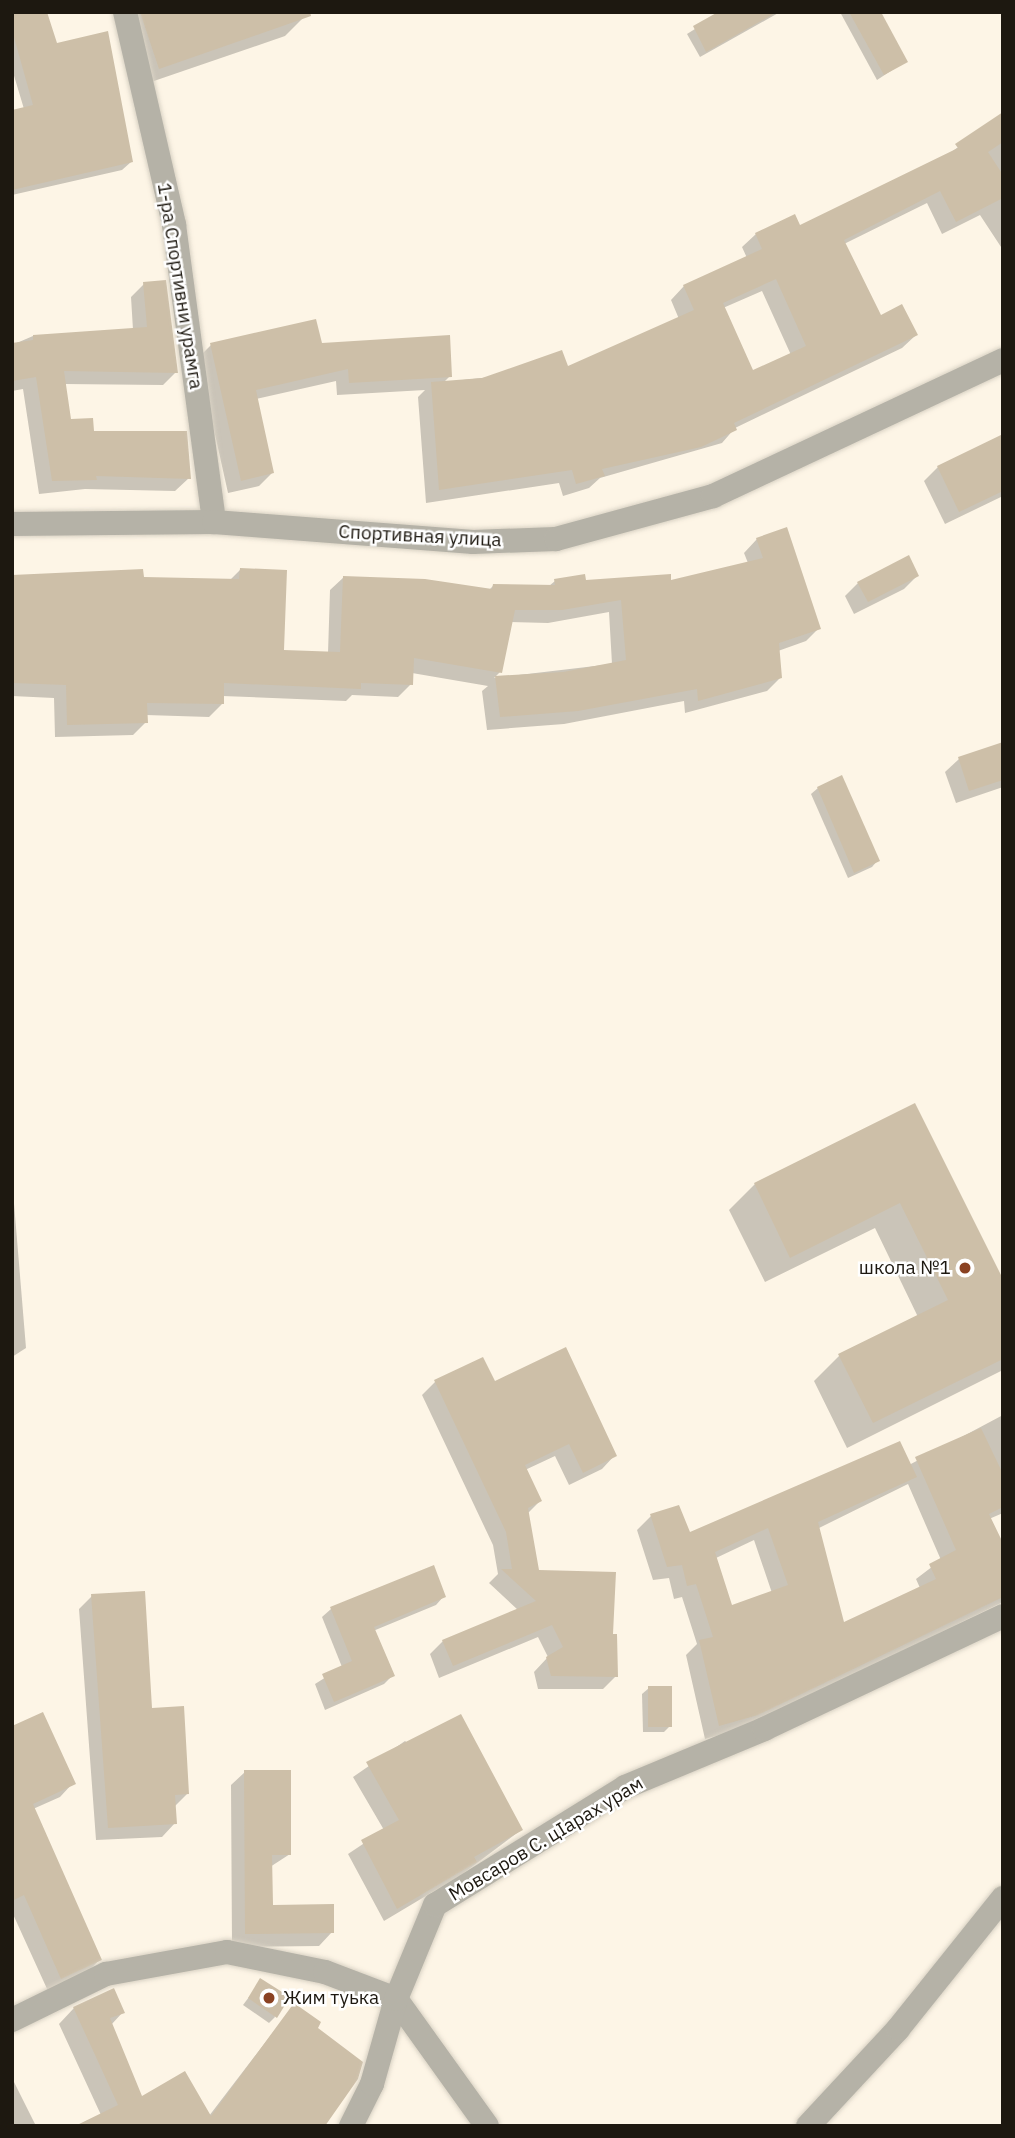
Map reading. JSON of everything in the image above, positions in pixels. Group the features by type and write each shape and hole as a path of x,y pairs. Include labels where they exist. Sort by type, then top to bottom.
{"street":[{"name":"1-ра Спортивни урамга","path":"125,12 174,225 214,522"},
{"name":"Спортивная улица","path":"12,524 214,522 473,542 556,538 713,495 1003,360"},
{"name":"Мовсаров С. цIарах урам","path":"351,2126 372,2084 396,1999 435,1905 625,1787 764,1729 1003,1616"},
{"path":"807,2126 898,2029 1003,1898"},
{"path":"12,2020 106,1974 227,1952 325,1972 396,1999 487,2126"}],"building":[{"path":"12,12 47,12 57,43 108,31 133,162 12,190 12,110 33,105 12,30"},
{"path":"140,12 310,12 311,16 159,69"},
{"path":"718,12 777,12 706,52 693,26"},
{"path":"849,12 881,12 908,62 884,75"},
{"path":"1003,112 1003,142 988,152 1003,175 1003,198 956,222 940,191 844,240 881,315 902,304 918,335 734,423 737,430 701,447 602,469 605,476 576,484 572,470 439,490 431,382 482,378 562,350 568,366 694,310 683,285 762,249 755,233 795,214 800,225 958,148 955,144","holes":["776,279 806,346 753,370 723,303"]},
{"path":"166,280 178,373 64,371 71,419 93,418 94,431 187,431 191,479 96,476 97,480 52,481 36,377 12,381 12,343 33,340 33,335 147,327 143,282"},
{"path":"316,319 322,343 450,335 452,377 349,383 348,369 256,390 274,473 241,481 210,343"},
{"path":"1003,434 1003,491 959,512 937,466"},
{"path":"787,527 821,629 779,643 782,678 698,701 697,689 578,711 500,717 495,676 563,672 626,660 621,600 562,610 515,610 502,673 414,658 413,685 361,683 361,689 224,683 224,704 147,703 148,723 67,725 66,685 12,683 12,575 143,569 144,577 239,579 240,568 287,570 284,650 340,652 343,576 425,579 492,589 493,584 555,585 554,579 585,574 586,580 671,574 671,580 763,558 756,538"},
{"path":"909,555 919,576 868,602 857,582"},
{"path":"1003,742 1003,780 969,791 958,757"},
{"path":"842,775 880,861 854,873 817,787"},
{"name":"школа №1","path":"915,1103 1003,1279 1003,1359 873,1423 838,1354 948,1300 900,1203 790,1258 754,1183"},
{"path":"566,1347 617,1456 583,1473 569,1444 525,1465 542,1501 528,1508 539,1570 616,1572 613,1634 617,1634 618,1677 551,1676 546,1657 563,1647 552,1625 453,1666 442,1640 536,1601 501,1569 512,1569 506,1532 434,1380 483,1357 495,1381"},
{"path":"981,1428 1003,1474 1003,1507 989,1514 1003,1543 1003,1597 758,1715 719,1726 699,1640 713,1637 696,1584 687,1586 682,1565 667,1567 650,1514 679,1505 690,1532 900,1441 917,1477 818,1522 844,1622 936,1579 929,1564 956,1550 915,1457","holes":["768,1528 788,1585 732,1605 715,1552"]},
{"path":"434,1565 446,1597 374,1627 395,1676 334,1702 322,1674 352,1661 330,1607"},
{"path":"145,1591 152,1708 184,1706 189,1794 175,1795 177,1824 108,1828 91,1594"},
{"path":"648,1686 672,1686 672,1727 648,1727"},
{"path":"43,1712 76,1784 33,1804 102,1960 61,1979 24,1895 12,1901 12,1726"},
{"path":"461,1714 523,1830 474,1857 477,1862 397,1909 361,1840 399,1820 366,1762"},
{"path":"244,1770 291,1770 291,1855 272,1855 273,1905 334,1904 334,1933 245,1934"},
{"name":"Жим туька","path":"260,1978 290,1997 277,2018 248,1998"},
{"path":"114,1988 125,2013 110,2018 142,2096 185,2071 211,2116 294,2003 321,2022 318,2028 363,2062 358,2079 325,2126 75,2126 118,2105 73,2007"}],"place":[{"name":"школа №1","path":"965,1268"},
{"name":"Жим туька","path":"269,1998"}]}
